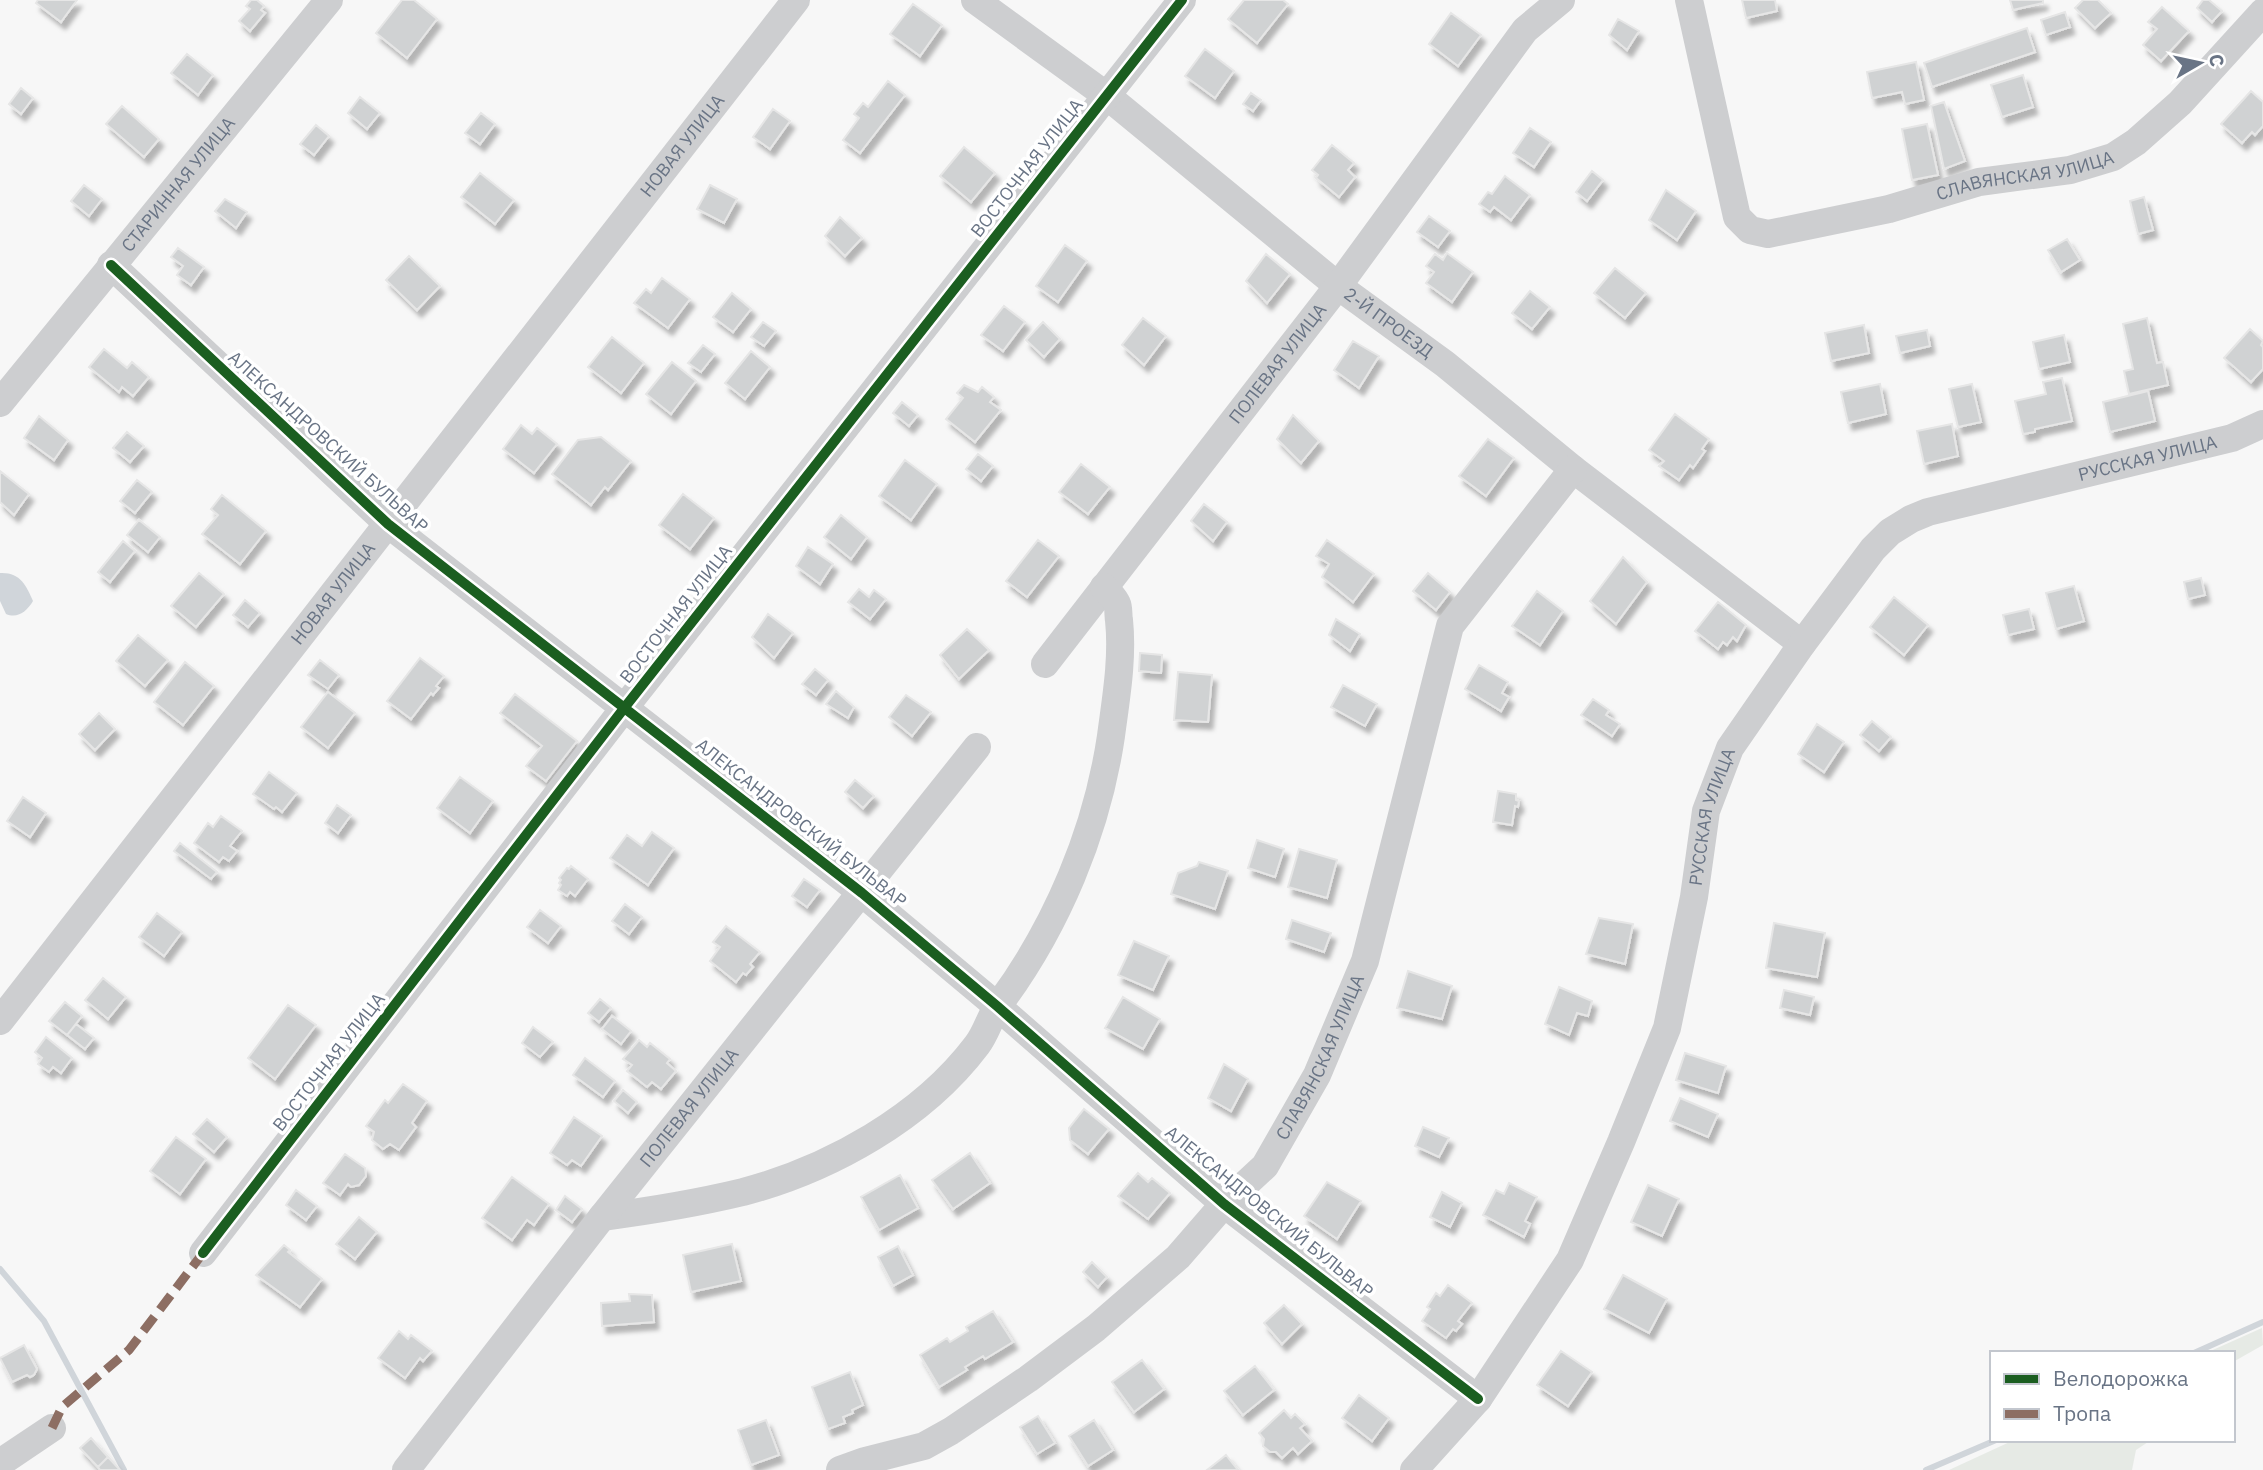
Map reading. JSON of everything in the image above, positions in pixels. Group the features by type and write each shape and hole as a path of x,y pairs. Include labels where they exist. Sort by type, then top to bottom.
{"street":[{"name":"СТАРИННАЯ УЛИЦА","path":"0,403 329,0"},
{"name":"НОВАЯ УЛИЦА","path":"0,1021 796,0"},
{"name":"2-Й ПРОЕЗД","path":"975,0 1107,96 1338,286 1445,364 1573,469 1802,644"},
{"name":"ВОСТОЧНАЯ УЛИЦА","path":"203,1253 625,707 1182,0"},
{"name":"ПОЛЕВАЯ УЛИЦА","path":"1045,664 1338,286 1525,30 1561,0"},
{"name":"СЛАВЯНСКАЯ УЛИЦА","path":"1689,0 1737,217 1750,230 1768,234 1889,209 1979,182 2070,170 2113,157 2136,142 2180,103 2263,12"},
{"name":"АЛЕКСАНДРОВСКИЙ БУЛЬВАР","path":"111,265 388,524 862,893 997,1006 1224,1204 1478,1399"},
{"name":"РУССКАЯ УЛИЦА","path":"1414,1470 1478,1399 1570,1260 1667,1028 1693,897 1706,811 1730,748 1802,644 1873,549 1911,519 2232,438 2263,424"},
{"name":"СЛАВЯНСКАЯ УЛИЦА","path":"840,1470 924,1446 1028,1379 1096,1328 1178,1256 1224,1204 1265,1166 1317,1075 1365,961 1450,626 1573,469"},
{"path":"602,1217 744,1191 789,1177 848,1151 901,1117 937,1089 978,1044 997,1006 1016,982 1045,934 1091,820 1106,768 1119,674 1120,634 1117,604 1104,587"},
{"name":"ПОЛЕВАЯ УЛИЦА","path":"406,1470 602,1217 977,747"},
{"path":"0,1463 52,1428"}],"shaded area":[{"path":"0,573 17,577 28,590 33,601 22,613 6,614 0,601"},
{"path":"2262,1328 2263,1345 2235,1361 2235,1351 2210,1351"},
{"path":"2010,1442 2148,1442 2136,1450 2132,1470 1949,1470"}],"building":[{"path":"38,0 77,0 61,22 36,3"},
{"path":"251,0 257,0 264,6 261,10 265,13 250,31 239,21 250,9 246,6"},
{"path":"402,0 414,0 437,19 407,58 376,33"},
{"path":"1244,0 1283,0 1288,4 1257,43 1228,19"},
{"path":"1742,0 1775,0 1777,11 1746,18"},
{"path":"2010,0 2043,0 2043,3 2013,10"},
{"path":"2083,0 2098,0 2111,13 2095,28 2075,8"},
{"path":"2203,0 2209,0 2222,11 2212,22 2197,8"},
{"path":"913,4 942,25 920,56 890,34"},
{"path":"2162,7 2189,31 2161,61 2143,45 2157,29 2148,22"},
{"path":"2065,12 2070,27 2046,35 2041,20"},
{"path":"1451,13 1481,35 1458,66 1429,44"},
{"path":"1618,19 1639,31 1627,50 1609,35"},
{"path":"2027,28 2035,52 1932,87 1924,63"},
{"path":"1205,49 1234,71 1215,98 1185,76"},
{"path":"187,54 213,75 198,95 171,73"},
{"path":"1916,62 1924,100 1905,104 1902,92 1872,98 1867,72"},
{"path":"2023,75 2033,107 2002,117 1991,85"},
{"path":"888,81 905,95 860,153 843,140 859,118 854,114 863,103 868,107"},
{"path":"21,88 33,98 21,114 9,104"},
{"path":"2251,91 2263,102 2263,126 2255,135 2252,132 2242,143 2221,124"},
{"path":"1251,93 1261,100 1253,111 1243,104"},
{"path":"360,97 380,113 367,129 348,113"},
{"path":"1944,102 1965,161 1944,169 1931,106"},
{"path":"122,106 159,139 144,157 106,124"},
{"path":"773,109 790,121 770,149 753,137"},
{"path":"481,113 495,124 480,144 465,133"},
{"path":"1927,124 1938,175 1912,180 1902,129"},
{"path":"316,125 329,136 314,155 300,144"},
{"path":"1530,128 1551,142 1534,167 1513,153"},
{"path":"1332,145 1354,163 1348,170 1355,177 1339,197 1316,178 1318,175 1312,170"},
{"path":"964,147 995,173 971,202 940,176"},
{"path":"1592,171 1603,180 1587,201 1576,192"},
{"path":"480,173 514,200 495,224 461,197"},
{"path":"1505,176 1530,195 1511,220 1494,207 1490,212 1479,204 1488,192 1492,194"},
{"path":"84,185 102,199 89,216 71,201"},
{"path":"710,185 737,199 724,223 697,209"},
{"path":"1666,190 1696,211 1677,240 1649,220"},
{"path":"2144,197 2153,230 2138,234 2130,201"},
{"path":"225,199 247,212 236,228 215,211"},
{"path":"1429,216 1450,231 1438,247 1417,232"},
{"path":"840,217 862,238 845,256 825,236"},
{"path":"2067,239 2080,260 2061,272 2048,250"},
{"path":"1065,245 1087,261 1058,302 1036,286"},
{"path":"178,248 204,267 191,285 177,275 183,266 171,257"},
{"path":"1447,253 1473,272 1452,302 1426,283 1434,272 1426,266 1435,254 1443,260"},
{"path":"1266,254 1290,274 1267,303 1246,281"},
{"path":"409,256 440,286 417,310 386,280"},
{"path":"1615,268 1646,293 1625,318 1594,293"},
{"path":"662,278 690,299 668,328 634,303 646,289 651,293"},
{"path":"1530,291 1550,307 1532,329 1512,313"},
{"path":"732,293 751,309 733,332 713,317"},
{"path":"1004,306 1025,322 1003,351 981,335"},
{"path":"1143,318 1166,336 1144,365 1122,345"},
{"path":"2147,318 2157,363 2163,362 2168,385 2129,394 2124,371 2133,369 2123,324"},
{"path":"763,322 776,331 764,346 751,337"},
{"path":"1043,322 1060,339 1044,357 1026,340"},
{"path":"1864,325 1869,353 1831,361 1825,333"},
{"path":"2250,329 2263,341 2263,369 2251,382 2224,358"},
{"path":"1927,330 1930,346 1900,353 1896,336"},
{"path":"2064,335 2070,362 2039,369 2033,342"},
{"path":"612,337 644,363 621,393 588,367"},
{"path":"1353,341 1379,356 1359,388 1334,370"},
{"path":"703,345 715,354 701,372 688,363"},
{"path":"104,349 127,368 132,362 149,377 133,396 122,387 119,392 89,367"},
{"path":"751,351 770,367 745,399 725,383"},
{"path":"672,362 696,381 671,414 646,394"},
{"path":"2062,378 2072,421 2023,434 2015,401 2046,394 2043,382"},
{"path":"1880,384 1886,414 1848,423 1841,392"},
{"path":"1972,384 1981,422 1958,427 1949,389"},
{"path":"964,385 978,392 982,387 994,397 990,402 1001,410 975,442 946,419 963,398 957,393"},
{"path":"2148,391 2155,421 2110,432 2103,402"},
{"path":"902,402 918,415 909,426 893,413"},
{"path":"1675,414 1709,439 1702,449 1705,451 1693,468 1690,465 1679,480 1659,466 1664,461 1649,450"},
{"path":"1293,415 1319,441 1301,463 1277,439"},
{"path":"39,416 68,440 54,460 24,438"},
{"path":"1952,424 1958,456 1924,464 1917,431"},
{"path":"521,425 532,434 537,428 557,444 534,473 503,449"},
{"path":"127,432 144,446 130,462 113,448"},
{"path":"601,437 631,461 608,490 605,487 591,505 552,474 578,440"},
{"path":"1488,439 1514,458 1486,496 1459,476"},
{"path":"978,454 993,466 981,481 966,469"},
{"path":"905,460 937,484 911,520 879,496"},
{"path":"1081,464 1110,487 1088,514 1059,492"},
{"path":"0,471 29,494 14,515 0,502"},
{"path":"137,480 152,492 135,513 120,501"},
{"path":"683,494 714,518 690,549 659,525"},
{"path":"222,495 266,531 240,564 202,534 218,515 211,509"},
{"path":"1204,504 1227,522 1213,541 1191,521"},
{"path":"841,515 867,537 851,559 824,537"},
{"path":"139,520 160,537 148,552 127,535"},
{"path":"1038,540 1059,556 1027,597 1006,581"},
{"path":"1327,540 1374,574 1353,602 1322,577 1329,564 1316,556"},
{"path":"123,541 135,551 110,582 98,572"},
{"path":"808,547 833,564 820,584 796,566"},
{"path":"1623,557 1647,582 1616,624 1590,601"},
{"path":"199,573 224,594 196,627 171,606"},
{"path":"1428,573 1450,592 1436,610 1413,591"},
{"path":"2201,578 2205,595 2188,599 2184,582"},
{"path":"2074,586 2084,621 2056,629 2046,593"},
{"path":"859,589 869,597 874,590 886,599 870,619 848,602"},
{"path":"1537,591 1563,611 1540,645 1512,626"},
{"path":"1894,597 1928,625 1904,655 1870,627"},
{"path":"245,600 260,613 248,627 233,615"},
{"path":"1718,602 1746,625 1737,641 1733,637 1727,645 1723,642 1718,649 1695,631"},
{"path":"2029,609 2034,629 2008,635 2003,615"},
{"path":"768,614 793,633 774,658 752,637"},
{"path":"1336,619 1360,634 1350,651 1329,635"},
{"path":"967,629 989,650 959,679 940,655"},
{"path":"138,635 168,660 145,686 116,661"},
{"path":"1140,653 1162,655 1161,673 1139,671"},
{"path":"420,658 444,676 436,686 439,688 433,695 431,693 411,719 387,701"},
{"path":"320,660 339,675 328,689 308,675"},
{"path":"185,662 214,686 183,725 154,702"},
{"path":"1479,665 1508,682 1502,693 1509,697 1501,711 1465,689"},
{"path":"815,669 828,680 816,695 802,684"},
{"path":"1178,672 1212,675 1208,722 1174,720"},
{"path":"1343,685 1377,704 1365,726 1331,707"},
{"path":"836,691 854,707 848,718 826,704"},
{"path":"328,692 355,713 328,748 301,727"},
{"path":"515,694 577,741 546,781 526,766 542,746 500,713"},
{"path":"906,695 931,712 912,736 889,717"},
{"path":"1593,699 1609,710 1606,715 1620,724 1612,736 1581,715"},
{"path":"99,713 115,729 95,750 79,734"},
{"path":"1872,721 1891,737 1879,751 1860,735"},
{"path":"1817,724 1844,742 1824,772 1798,754"},
{"path":"269,772 297,793 282,812 253,794"},
{"path":"460,777 493,801 470,833 437,808"},
{"path":"855,780 874,796 863,808 845,792"},
{"path":"1498,791 1516,794 1516,800 1519,801 1518,807 1515,806 1512,825 1493,822"},
{"path":"23,797 46,813 30,837 7,821"},
{"path":"337,805 351,815 338,833 325,823"},
{"path":"221,816 242,831 230,846 237,851 229,861 223,857 219,862 194,843 208,823 213,827"},
{"path":"652,832 674,848 648,885 610,858 627,835 642,846"},
{"path":"1257,840 1284,849 1275,877 1248,868"},
{"path":"180,843 217,872 211,879 174,851"},
{"path":"1299,849 1337,860 1327,898 1288,887"},
{"path":"1199,862 1228,871 1215,909 1171,894 1178,873 1197,866"},
{"path":"571,866 588,879 575,896 570,892 567,896 558,890 561,885 559,878"},
{"path":"804,879 820,890 807,907 792,896"},
{"path":"625,904 642,917 629,934 612,921"},
{"path":"540,910 561,926 548,943 527,927"},
{"path":"157,913 182,932 164,956 139,937"},
{"path":"1599,918 1633,924 1625,964 1586,954"},
{"path":"1292,920 1331,933 1324,952 1286,939"},
{"path":"1774,923 1825,933 1817,977 1766,968"},
{"path":"726,926 760,952 750,964 753,967 746,975 743,973 736,982 710,961 720,947 713,942"},
{"path":"1134,941 1169,956 1153,990 1118,975"},
{"path":"1408,971 1452,986 1442,1019 1397,1008"},
{"path":"103,978 126,997 108,1019 85,1000"},
{"path":"1559,987 1592,1001 1588,1016 1577,1013 1569,1035 1545,1024"},
{"path":"1784,990 1814,997 1810,1015 1780,1008"},
{"path":"1123,997 1160,1019 1143,1049 1105,1028"},
{"path":"600,999 611,1008 599,1022 588,1013"},
{"path":"65,1002 82,1016 67,1035 49,1021"},
{"path":"288,1005 316,1025 275,1079 248,1058"},
{"path":"612,1016 631,1031 621,1044 602,1029"},
{"path":"76,1024 94,1038 85,1049 67,1035"},
{"path":"533,1027 553,1042 540,1057 522,1043"},
{"path":"46,1037 72,1058 61,1073 53,1067 49,1072 38,1064 42,1058 35,1052"},
{"path":"639,1040 647,1047 650,1043 670,1059 667,1063 676,1071 661,1089 652,1082 647,1087 627,1071 632,1065 623,1059"},
{"path":"1685,1053 1726,1066 1718,1093 1676,1080"},
{"path":"585,1058 615,1081 603,1097 573,1075"},
{"path":"1224,1064 1248,1079 1231,1111 1208,1098"},
{"path":"403,1084 427,1101 412,1123 416,1127 399,1150 390,1144 383,1149 372,1140 374,1132 366,1126 385,1100 388,1103"},
{"path":"623,1090 637,1102 628,1113 614,1101"},
{"path":"1680,1098 1718,1114 1708,1137 1670,1121"},
{"path":"1084,1109 1109,1129 1088,1154 1070,1140 1069,1128"},
{"path":"574,1117 602,1136 581,1166 572,1160 567,1165 550,1153"},
{"path":"207,1119 227,1137 214,1152 193,1134"},
{"path":"1423,1127 1449,1138 1439,1157 1415,1146"},
{"path":"176,1137 206,1159 180,1194 150,1171"},
{"path":"970,1153 990,1183 953,1209 932,1180"},
{"path":"345,1154 365,1168 366,1176 359,1185 351,1187 348,1184 340,1195 323,1183"},
{"path":"1138,1173 1148,1182 1152,1178 1170,1193 1148,1219 1118,1196"},
{"path":"900,1175 918,1208 879,1230 861,1197"},
{"path":"512,1177 549,1204 534,1225 527,1220 512,1240 482,1218"},
{"path":"1327,1182 1361,1201 1337,1239 1304,1216"},
{"path":"1509,1183 1537,1197 1525,1221 1530,1224 1524,1237 1483,1215 1496,1190 1504,1194"},
{"path":"1648,1185 1679,1199 1662,1236 1631,1222"},
{"path":"296,1190 317,1206 306,1220 286,1205"},
{"path":"1442,1192 1462,1203 1450,1227 1430,1217"},
{"path":"565,1196 582,1209 572,1222 556,1210"},
{"path":"359,1217 377,1232 355,1259 336,1244"},
{"path":"732,1244 741,1281 691,1292 683,1255"},
{"path":"284,1245 290,1250 288,1252 322,1279 300,1307 256,1275"},
{"path":"898,1246 913,1275 893,1286 878,1257"},
{"path":"1092,1262 1107,1277 1098,1287 1083,1272"},
{"path":"1623,1275 1667,1299 1649,1333 1604,1309"},
{"path":"1448,1285 1472,1303 1458,1321 1462,1324 1456,1331 1453,1329 1446,1338 1422,1321 1436,1293 1440,1296"},
{"path":"629,1294 652,1295 654,1322 602,1326 601,1303 630,1301"},
{"path":"1284,1305 1302,1324 1282,1344 1264,1323"},
{"path":"993,1311 1013,1342 985,1359 983,1356 965,1367 967,1370 939,1387 920,1355 947,1338 950,1342 968,1331 966,1327"},
{"path":"399,1331 408,1339 411,1335 432,1351 423,1361 420,1358 405,1378 378,1358"},
{"path":"24,1345 37,1369 34,1375 27,1375 12,1382 0,1358"},
{"path":"1561,1351 1592,1372 1568,1406 1537,1385"},
{"path":"1142,1360 1164,1389 1134,1412 1112,1382"},
{"path":"1255,1366 1274,1390 1243,1415 1224,1391"},
{"path":"850,1372 863,1405 843,1417 845,1423 828,1429 812,1387"},
{"path":"1359,1395 1389,1418 1372,1441 1342,1418"},
{"path":"1284,1410 1291,1418 1295,1414 1305,1424 1300,1428 1312,1441 1298,1454 1293,1448 1282,1458 1263,1446 1264,1439 1259,1433"},
{"path":"1038,1416 1055,1443 1037,1454 1020,1427"},
{"path":"766,1420 779,1455 751,1465 738,1430"},
{"path":"1094,1420 1113,1450 1088,1466 1069,1436"},
{"path":"91,1438 108,1457 98,1467 80,1448"},
{"path":"1226,1455 1238,1470 1207,1470 1221,1459"},
{"path":"108,1457 120,1470 100,1470 98,1467"}],"waterway":[{"path":"0,1269 44,1321 124,1470"},
{"path":"2198,1351 2263,1322"},
{"path":"1926,1470 1991,1442"}],"marked path":[{"path":"52,1428 62,1407 129,1350 203,1253"}],"cycle path":[{"path":"203,1253 625,707 1182,0"},
{"path":"111,265 388,524 862,893 997,1006 1224,1204 1478,1399"}]}
